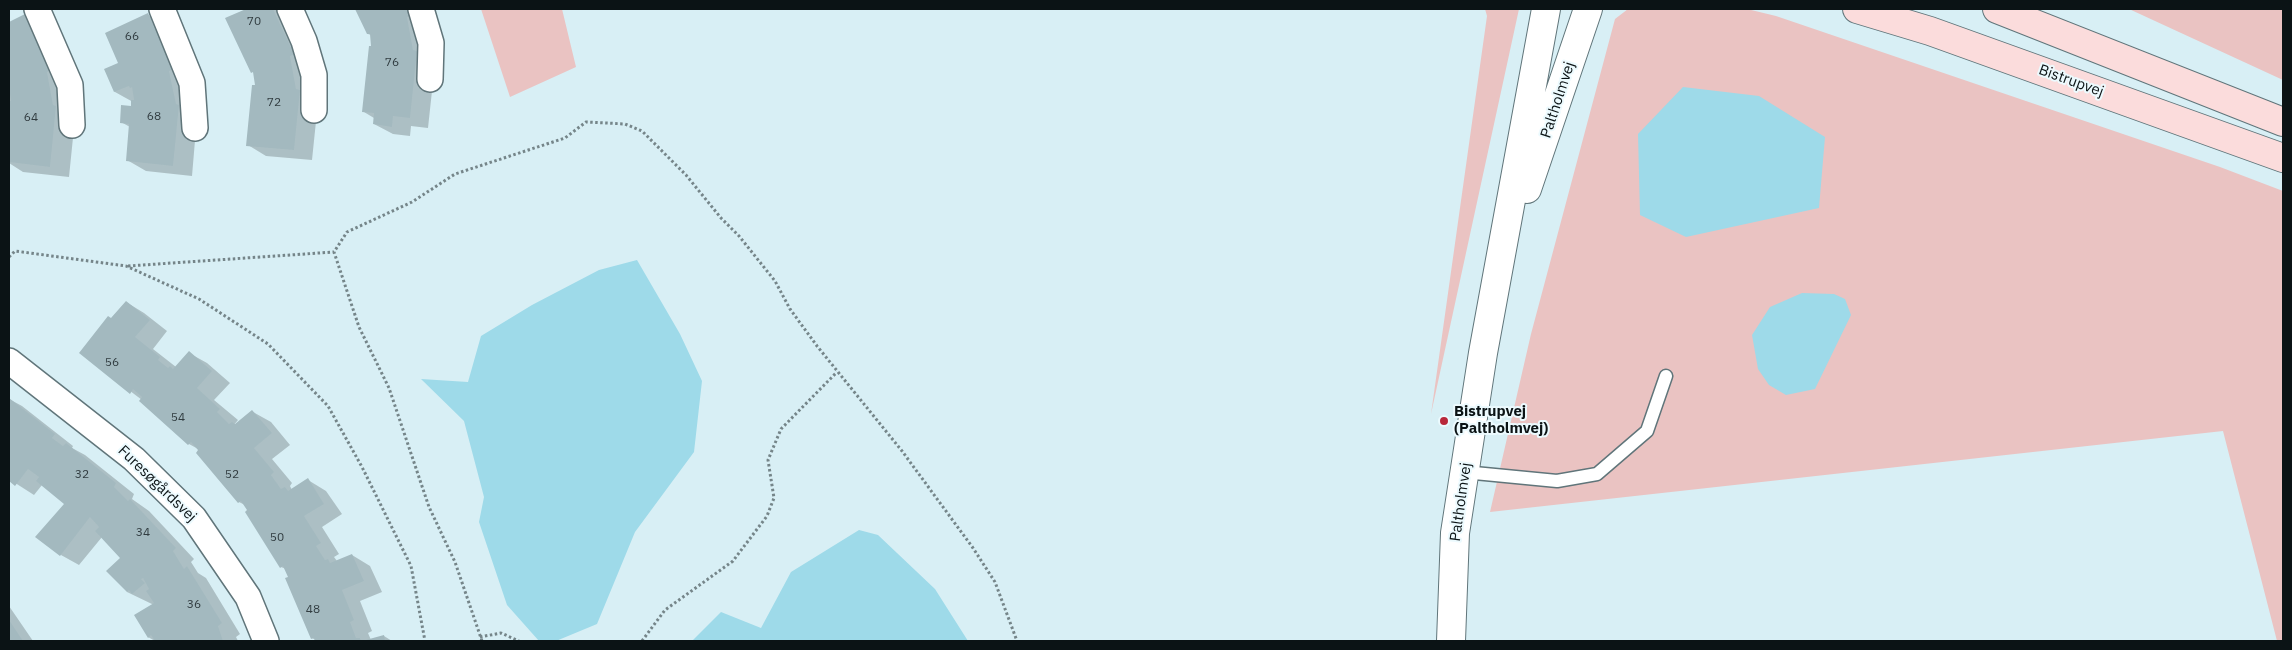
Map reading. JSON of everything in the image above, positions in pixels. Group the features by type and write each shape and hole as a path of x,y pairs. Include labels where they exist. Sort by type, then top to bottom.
{"main road":[{"name":"Bistrupvej","path":"1856,9 1930,31 2283,158"},
{"path":"1997,9 2283,122"}],"street":[{"path":"37,9 70,84 72,125"},
{"path":"162,9 192,83 195,128"},
{"path":"290,9 304,42 314,75 314,110"},
{"path":"421,9 431,43 430,79"},
{"name":"Paltholmvej","path":"1451,641 1455,533 1464,472 1483,353 1546,9"},
{"name":"Paltholmvej","path":"1504,246 1534,172 1588,9"},
{"name":"Furesøgårdsvej","path":"9,360 134,459 194,518 248,597 266,641"}],"lane":[{"path":"1464,472 1558,481 1597,474 1646,431 1666,376"}],"path":[{"path":"334,252 347,232 412,202 455,174 565,138 586,122 625,124 642,131 686,174 720,218 739,236 775,281 790,309 837,372 902,451 973,548 995,582 1017,641"},
{"path":"9,257 15,251 126,266 334,252"},
{"path":"334,252 358,328 389,388 429,506 455,562 482,641"},
{"path":"126,266 199,299 268,344 328,406 362,467 411,566 425,641"},
{"path":"642,641 666,610 733,561 768,516 774,498 768,460 781,430 837,372"},
{"path":"480,637 501,633 519,641"}],"shaded area":[{"path":"481,9 562,9 576,67 510,97"},
{"path":"1485,9 1519,9 1431,414 1487,16"},
{"path":"1628,9 1747,9 1776,16 2220,167 2283,191 2283,641 2277,641 2223,431 1490,512 1531,334 1615,19"},
{"path":"2129,9 2283,9 2283,80"}],"water":[{"path":"1683,87 1759,96 1825,137 1819,208 1686,237 1640,215 1638,134"},
{"path":"637,260 680,334 702,381 694,452 635,532 597,624 556,641 539,641 507,605 479,522 484,497 464,421 421,379 468,382 481,336 532,305 599,270"},
{"path":"1802,293 1834,294 1845,299 1851,315 1815,389 1786,395 1769,385 1758,369 1752,335 1770,307"},
{"path":"859,530 878,535 935,589 968,641 692,641 721,612 761,628 791,572"}],"building":[{"path":"246,9 273,9 294,54 290,56 296,89 300,90 294,150 246,146 252,85 255,85 253,72 251,73 225,18"},
{"path":"355,9 408,9 411,15 407,17 413,50 417,51 410,118 393,116 392,127 373,124 374,113 362,112 369,46 371,46 370,34 367,34"},
{"path":"148,13 173,69 169,71 176,104 179,105 173,166 126,161 129,124 120,123 121,105 131,106 131,100 134,100 132,87 130,88 129,86 114,92 104,69 118,63 105,33"},
{"path":"25,14 51,70 47,72 53,105 56,106 50,167 9,162 9,101 11,101 9,88 9,22"},
{"path":"126,301 150,320 135,337 160,357 158,360 168,368 170,366 173,369 189,351 212,371 197,388 220,409 217,412 229,424 232,422 235,424 252,410 272,433 254,448 274,472 271,475 281,489 285,487 288,491 308,478 324,504 304,516 321,543 316,546 325,560 328,559 330,563 352,554 364,581 342,590 354,620 350,622 356,638 360,638 361,641 315,641 314,638 311,639 285,578 288,577 283,566 280,568 245,512 247,510 241,501 238,503 196,453 198,450 191,442 188,445 139,401 142,397 133,389 130,394 79,353 108,316 111,318"},
{"path":"9,398 55,434 52,438 63,446 66,443 116,483 114,487 128,501 130,499 176,548 173,551 184,569 187,566 222,623 218,626 223,641 155,641 151,635 148,638 134,615 154,603 146,591 149,589 143,578 141,579 145,583 132,594 129,590 127,592 106,571 120,558 95,531 99,527 90,517 60,556 35,537 64,504 36,481 39,477 28,469 15,486 9,481"},
{"path":"9,620 23,641 9,641"},
{"path":"384,635 385,641 362,641"}],"place":[{"name":"Bistrupvej (Paltholmvej)","path":"1444,421"}]}
